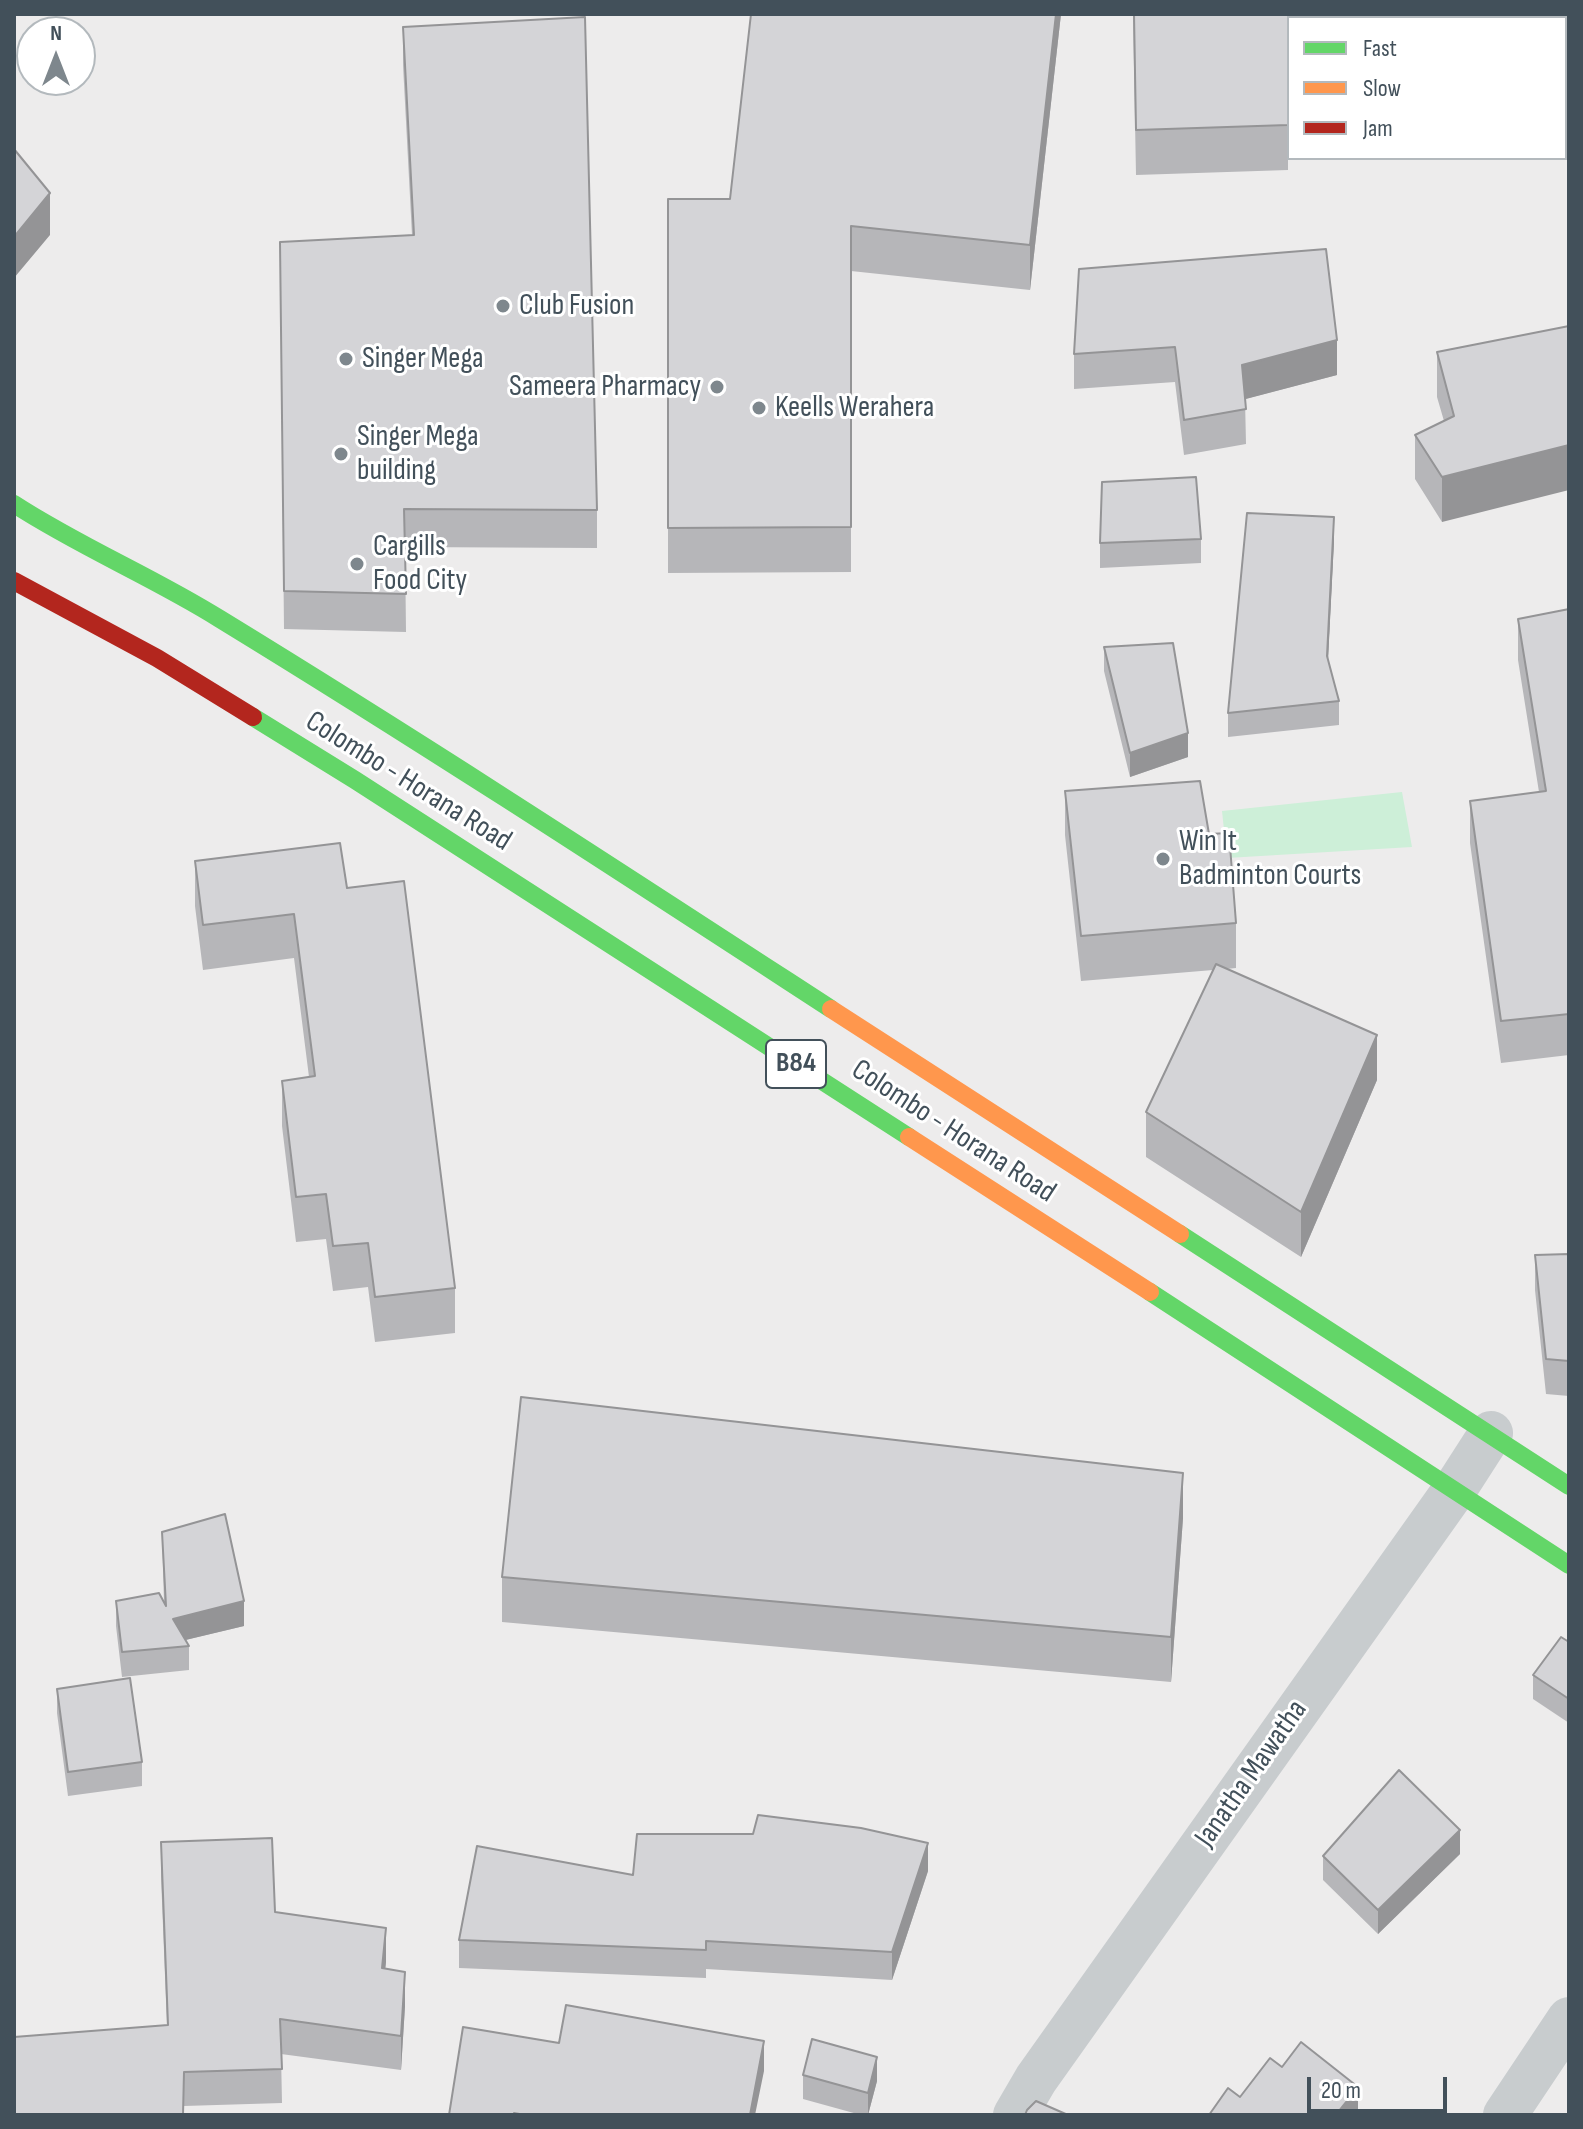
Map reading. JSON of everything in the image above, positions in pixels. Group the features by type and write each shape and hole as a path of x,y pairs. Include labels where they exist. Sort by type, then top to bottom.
{"main road":[{"name":"Colombo - Horana Road","path":"14,504 54,538 191,601 404,732 615,877 1491,1433 1569,1486"},
{"name":"Colombo - Horana Road","path":"14,581 170,666 586,921 1569,1565"}],"street":[{"name":"Janatha Mawatha","path":"1015,2115 1036,2079 1455,1489 1491,1433"},
{"path":"1505,2115 1569,2019"}],"green space":[{"path":"1402,792 1412,847 1227,858 1222,811"}],"building":[{"path":"751,14 1056,14 1030,245 851,226 851,527 668,528 668,199 730,199"},
{"path":"1134,14 1288,14 1287,125 1136,130"},
{"path":"585,17 597,510 404,509 406,594 284,591 280,242 414,235 403,27"},
{"path":"14,149 50,193 14,237"},
{"path":"1326,249 1337,340 1242,365 1246,409 1184,420 1175,347 1074,354 1079,269"},
{"path":"1569,326 1569,445 1442,477 1415,435 1454,416 1437,352"},
{"path":"1196,477 1201,539 1100,543 1102,482"},
{"path":"1247,513 1334,517 1327,656 1339,701 1228,713"},
{"path":"1569,609 1569,1014 1501,1021 1470,801 1546,791 1518,619"},
{"path":"1173,643 1188,733 1130,753 1104,647"},
{"path":"1200,781 1209,834 1229,833 1236,923 1081,936 1065,791"},
{"path":"340,843 347,888 404,881 455,1288 375,1297 368,1243 333,1246 326,1194 296,1197 282,1081 315,1076 294,914 203,925 195,861"},
{"path":"1216,964 1377,1035 1301,1212 1146,1112"},
{"path":"1569,1254 1569,1361 1546,1359 1535,1255"},
{"path":"521,1397 1183,1473 1171,1637 502,1577"},
{"path":"225,1514 244,1601 173,1619 189,1646 122,1652 116,1601 159,1593 166,1606 162,1532"},
{"path":"1561,1637 1569,1642 1569,1699 1533,1675"},
{"path":"130,1678 142,1762 68,1772 57,1689"},
{"path":"1399,1770 1460,1830 1378,1910 1323,1856"},
{"path":"758,1815 861,1828 928,1843 892,1952 706,1941 706,1950 459,1940 477,1846 633,1875 637,1834 753,1834"},
{"path":"272,1838 275,1912 386,1928 382,1968 405,1972 401,2036 280,2019 282,2069 184,2072 183,2115 14,2115 14,2037 168,2025 161,1842"},
{"path":"566,2005 764,2041 750,2115 449,2115 463,2027 559,2043"},
{"path":"812,2039 877,2057 868,2093 803,2075"},
{"path":"1301,2042 1358,2087 1338,2112 1343,2115 1209,2115 1228,2088 1240,2097 1270,2058 1282,2067"},
{"path":"1036,2101 1068,2115 1025,2115"}],"traffic: fast":[{"path":"14,504 195,604 297,667 831,1009"},
{"path":"253,717 909,1137"},
{"path":"1180,1234 1569,1486"},
{"path":"1150,1292 1569,1565"}],"traffic: slow":[{"path":"831,1009 1180,1234"},
{"path":"909,1137 1150,1292"}],"traffic: jam":[{"path":"14,581 157,658 253,717"}],"place":[{"name":"Club Fusion","path":"503,306"},
{"name":"Singer Mega","path":"346,359"},
{"name":"Sameera Pharmacy","path":"717,387"},
{"name":"Keells Werahera","path":"759,408"},
{"name":"Singer Mega building","path":"341,454"},
{"name":"Cargills Food City","path":"357,564"},
{"name":"Win It Badminton Courts","path":"1163,859"}]}
